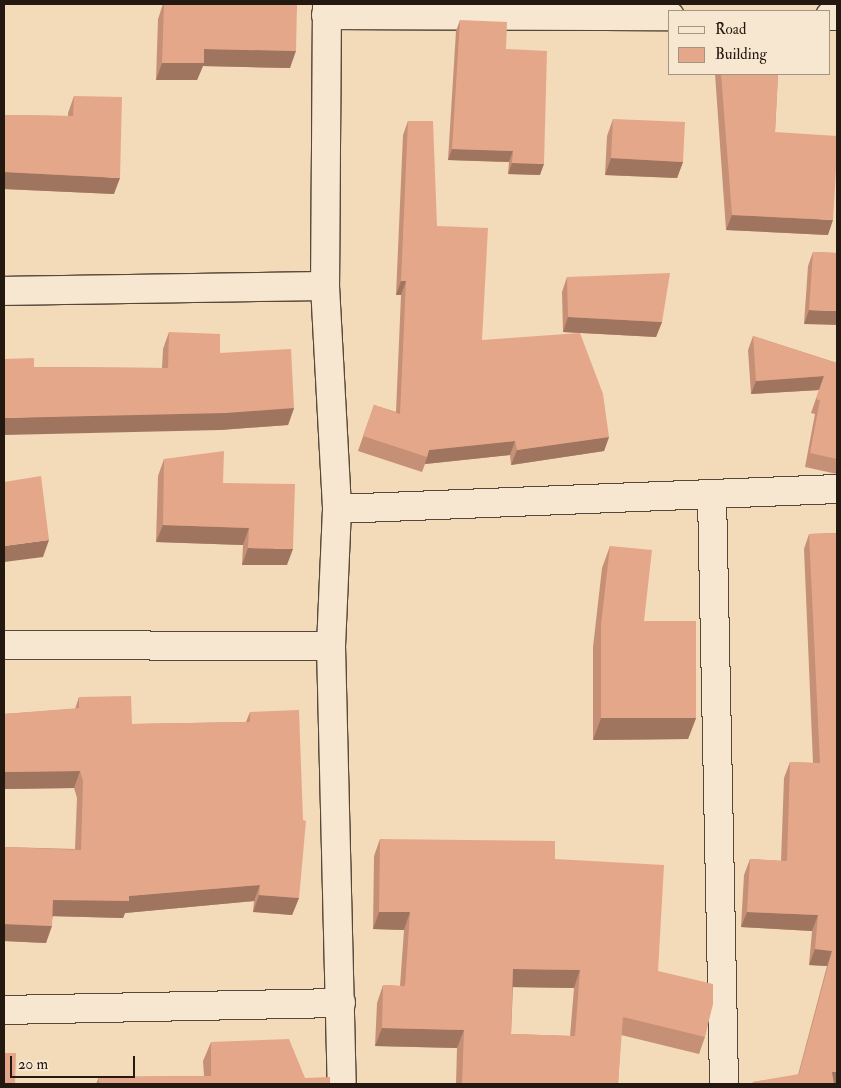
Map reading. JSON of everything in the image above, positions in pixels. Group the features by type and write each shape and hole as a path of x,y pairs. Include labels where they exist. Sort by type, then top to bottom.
{"street":[{"path":"342,1084 342,1003 332,646 337,509 325,286 327,9 668,16"},
{"path":"4,291 325,286"},
{"path":"337,509 837,489"},
{"path":"712,495 724,1084"},
{"path":"4,646 332,646"},
{"path":"4,1010 342,1003"}],"building":[{"path":"164,4 297,4 296,51 204,49 204,63 162,63"},
{"path":"460,20 507,22 506,49 547,51 544,164 512,163 513,151 452,149"},
{"path":"721,75 778,75 775,132 837,136 833,220 732,215"},
{"path":"74,96 122,97 120,178 4,172 4,115 73,116"},
{"path":"613,119 685,122 683,162 611,158"},
{"path":"408,121 433,121 437,226 488,228 482,340 580,333 603,394 609,437 517,450 515,441 429,450 427,457 363,436 374,405 400,414 406,281 401,281"},
{"path":"813,252 837,253 837,311 809,310"},
{"path":"670,273 662,322 568,317 567,277"},
{"path":"169,332 220,334 220,353 291,349 294,408 226,413 4,418 4,359 34,358 34,367 168,368"},
{"path":"753,336 837,363 837,459 810,453 820,400 816,399 824,376 756,381"},
{"path":"224,451 223,483 295,484 293,549 248,548 249,528 163,525 164,459"},
{"path":"41,476 49,540 4,546 4,482"},
{"path":"837,533 837,1072 832,1072 834,1084 754,1084 753,1082 799,1074 832,951 815,949 818,915 747,912 750,859 787,861 790,762 820,763 809,534"},
{"path":"610,546 652,550 644,621 696,621 696,718 601,718 601,625"},
{"path":"131,696 132,724 250,722 250,712 299,710 303,820 306,821 299,898 259,895 260,885 129,896 129,901 53,900 52,926 4,924 4,847 81,850 83,781 80,771 4,772 4,714 79,708 79,697"},
{"path":"380,839 555,841 555,859 664,865 658,971 713,984 713,1004 705,1037 623,1017 618,1084 462,1084 464,1030 382,1028 383,985 405,986 410,912 379,912","holes":["513,969 580,970 575,1036 511,1034"]},
{"path":"289,1039 305,1078 330,1077 330,1084 99,1084 99,1077 211,1076 211,1042"},
{"path":"4,1053 16,1053 15,1084 4,1084"}]}
